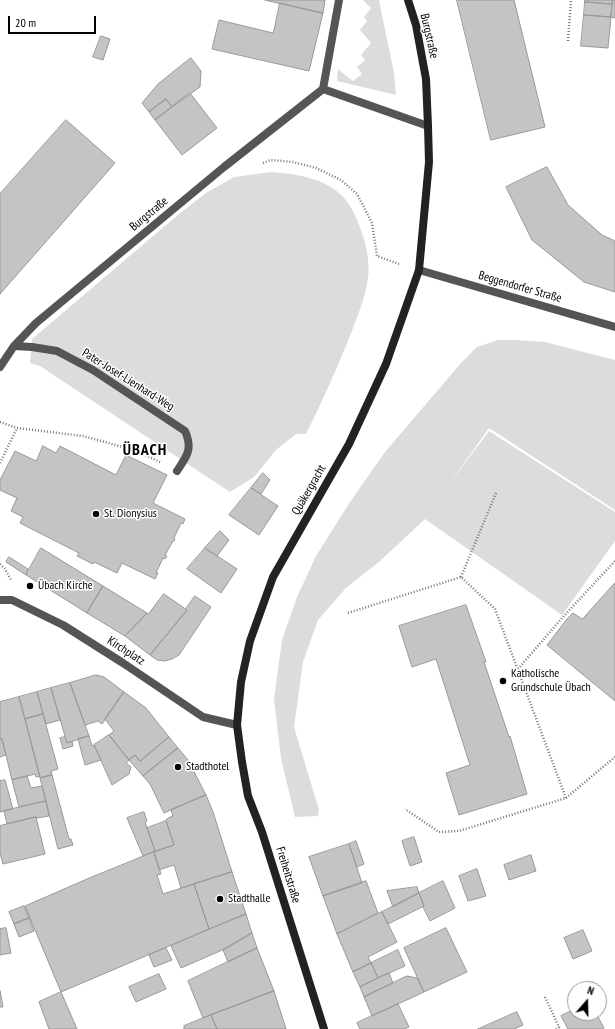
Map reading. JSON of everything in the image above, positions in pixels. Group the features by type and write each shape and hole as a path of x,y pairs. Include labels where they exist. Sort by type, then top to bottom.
{"street":[{"path":"339,0 323,89 428,126"},
{"name":"Burgstraße","path":"408,0 416,25 426,79 428,126 429,162 419,270"},
{"name":"Burgstraße","path":"0,367 14,346 36,323 224,167 323,89"},
{"name":"Beggendorfer Straße","path":"419,270 615,327"},
{"name":"Quäkergracht","path":"237,725 241,682 250,641 273,577 352,437 386,364 419,270"},
{"name":"Pater-Josef-Lienhard-Weg","path":"14,346 57,351 93,370 185,431 190,442 184,461 177,471"},
{"name":"Kirchplatz","path":"0,600 12,600 62,625 123,663 203,717 237,725"},
{"name":"Freiheitstraße","path":"237,725 248,796 262,832 324,1029"}],"path":[{"path":"568,42 571,0"},
{"path":"258,165 271,160 293,162 316,168 341,180 357,194 372,223 377,256 419,270"},
{"path":"0,422 17,428 83,436 137,451 177,471"},
{"path":"0,463 17,428"},
{"path":"461,577 496,493"},
{"path":"518,669 562,618 615,561"},
{"path":"348,612 461,577"},
{"path":"461,577 495,609 566,798"},
{"path":"405,809 439,832 459,831 566,798 615,756"},
{"path":"545,998 559,1027 556,1029"}],"shaded area":[{"path":"363,0 379,0 394,73 396,95 337,81 338,69 353,81 362,74 357,67 365,60 361,55 371,43 360,30 367,21 364,17 371,8"},
{"path":"271,172 292,174 314,179 333,188 341,195 353,210 363,236 368,257 368,278 364,298 352,331 306,434 296,434 276,450 254,477 230,492 40,366 30,363 32,339 179,214 206,193 234,177"},
{"path":"498,340 545,342 615,360 615,510 489,428 449,484 489,431 615,512 615,541 562,615 425,519 380,561 346,588 318,620 303,662 294,727 319,810 318,816 295,817 281,758 274,699 282,640 297,597 316,556 350,502 385,452 461,363 477,347"}],"building":[{"path":"265,0 325,0 323,13"},
{"path":"457,0 514,0 545,127 491,140"},
{"path":"585,0 613,0 612,4 585,2"},
{"path":"613,0 615,0 615,18 611,17"},
{"path":"585,2 612,4 611,17 584,15"},
{"path":"280,3 323,13 309,71 212,49 219,20 273,33"},
{"path":"584,15 611,17 608,48 581,46"},
{"path":"101,36 110,39 103,60 93,57"},
{"path":"191,58 201,71 200,87 172,107 166,99 149,112 142,103 158,84"},
{"path":"190,93 217,128 182,155 155,120"},
{"path":"166,99 172,107 155,120 149,112"},
{"path":"66,120 115,163 0,294 0,194"},
{"path":"547,167 568,205 602,235 615,241 615,292 584,282 532,240 506,187"},
{"name":"St. Dionysius","path":"43,446 56,453 60,446 116,475 126,455 167,475 153,503 185,519 183,524 181,523 174,541 165,555 167,556 165,559 163,558 156,573 158,573 155,579 122,563 117,573 94,562 93,564 77,556 79,553 20,523 23,517 11,511 17,498 0,490 0,480 15,451 36,461"},
{"path":"263,473 270,480 261,494 251,488"},
{"path":"251,488 278,506 259,535 229,515"},
{"path":"220,531 229,540 217,556 205,548"},
{"path":"41,548 103,586 87,613 26,575"},
{"path":"205,548 237,569 221,593 187,569"},
{"path":"9,557 28,569 26,575 6,562"},
{"path":"615,583 615,701 547,645 573,613 582,619"},
{"path":"103,586 147,613 125,636 87,613"},
{"path":"164,594 187,610 150,655 125,636 147,613 148,614"},
{"path":"195,596 211,607 179,655 165,661 157,660 150,655 187,610 186,609"},
{"path":"466,605 486,662 484,662 509,737 510,736 527,794 459,815 446,773 470,765 436,659 412,667 399,626"},
{"path":"96,675 104,677 124,692 102,724 98,721 85,725 70,683"},
{"path":"70,683 89,736 67,743 51,688"},
{"path":"51,688 60,720 46,724 37,692"},
{"path":"37,692 43,714 25,719 19,697"},
{"path":"124,692 146,708 169,737 140,761 135,755 129,760 109,735 114,731 105,719"},
{"path":"19,697 40,776 36,777 35,774 12,780 2,739 0,739 0,702"},
{"path":"43,714 58,769 51,771 52,775 40,778 25,719"},
{"path":"109,735 129,760 126,763 131,767 129,774 112,785 94,745"},
{"path":"89,736 92,746 94,745 101,760 85,765 78,739"},
{"path":"65,737 67,743 72,741 73,746 63,749 60,738"},
{"path":"169,737 178,748 143,776 129,760 135,755 140,761"},
{"path":"0,739 2,739 6,755 0,757"},
{"path":"178,748 188,760 206,795 164,813 150,784 143,776"},
{"path":"52,775 69,839 71,839 73,845 58,849 40,778"},
{"path":"27,776 31,788 42,786 46,801 19,807 12,780"},
{"path":"5,780 13,809 0,812 0,781"},
{"path":"206,795 232,872 181,888 174,865 159,870 154,852 174,845 166,820 173,816 171,810"},
{"path":"46,801 49,816 36,817 7,824 4,811"},
{"path":"144,812 147,821 145,822 155,851 143,856 127,818"},
{"path":"36,817 45,854 3,864 0,853 0,826"},
{"path":"166,821 174,845 155,851 147,828"},
{"path":"414,837 422,862 410,866 402,841"},
{"path":"356,841 364,864 357,867 349,844"},
{"path":"349,844 362,883 323,896 309,857"},
{"path":"154,852 161,874 157,875 163,894 194,884 209,929 61,992 25,906"},
{"path":"531,855 536,871 509,880 504,865"},
{"path":"477,869 486,896 468,901 459,876"},
{"name":"Stadthalle","path":"232,872 246,914 209,929 194,884"},
{"path":"366,881 378,913 337,934 323,896"},
{"path":"443,881 455,908 430,921 423,907 424,906 419,893"},
{"path":"417,887 419,893 393,907 387,891"},
{"path":"419,893 424,906 388,924 382,912"},
{"path":"24,906 29,918 14,924 9,912"},
{"path":"382,912 397,942 368,957 371,963 353,972 337,934"},
{"path":"246,914 252,933 227,948 181,968 171,946"},
{"path":"29,918 34,931 19,937 14,924"},
{"path":"6,928 11,953 0,955 0,929"},
{"path":"446,928 467,972 424,992 404,948"},
{"path":"583,930 592,951 573,959 564,938"},
{"path":"252,933 257,948 228,962 223,950"},
{"path":"166,948 172,960 154,967 149,955"},
{"path":"257,948 274,991 203,1018 188,981"},
{"path":"398,950 405,966 378,978 371,963"},
{"path":"371,963 378,978 360,987 353,972"},
{"path":"389,973 393,983 364,997 360,987"},
{"path":"159,974 166,989 136,1002 129,987"},
{"path":"407,976 417,978 424,992 372,1016 364,997"},
{"path":"0,991 3,1007 0,1007"},
{"path":"274,991 286,1029 217,1029 211,1015"},
{"path":"61,992 77,1029 49,1029 39,1002"},
{"path":"398,1004 409,1027 404,1029 360,1029 357,1023"},
{"path":"517,1012 523,1025 514,1029 478,1029"},
{"path":"567,1013 567,1021 600,1021 604,1028 568,1029 561,1016"},
{"path":"211,1015 217,1029 184,1029 184,1026"}],"place":[{"name":"St. Dionysius","path":"96,514"},
{"name":"Übach Kirche","path":"30,586"},
{"name":"Katholische Grundschule Übach","path":"503,681"},
{"name":"Stadthotel","path":"178,767"},
{"name":"Stadthalle","path":"220,899"}],"district":[{"name":"ÜBACH","path":"145,450"}]}
